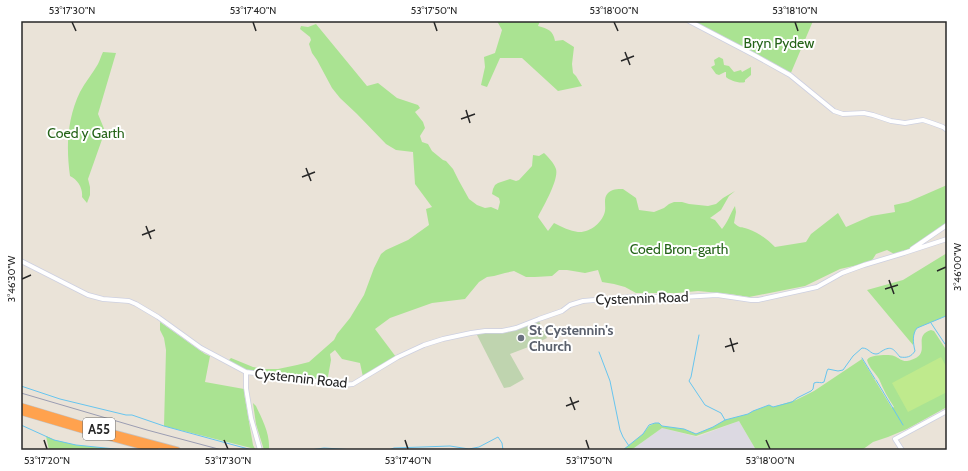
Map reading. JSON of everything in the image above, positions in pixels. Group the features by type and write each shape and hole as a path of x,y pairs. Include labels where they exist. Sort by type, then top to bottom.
{"highway":[{"name":"A55","path":"21,406 91,427 177,450"},
{"name":"A55","path":"21,412 156,450"}],"street":[{"path":"689,21 790,75 834,111 843,114 864,113 891,121 905,123 923,120 943,127 947,130"},
{"path":"904,253 947,225"},
{"path":"904,253 947,239"},
{"name":"Cystennin Road","path":"246,372 349,385 424,345 443,339 478,332 512,329 562,311 576,303 583,301 630,297 683,297 717,295 758,300 817,287 842,273 904,253"},
{"path":"21,261 88,295 103,299 129,301 136,304 201,348 246,372 246,388 251,418 260,450"},
{"path":"902,450 895,439 947,411"}],"shaded area":[{"path":"739,421 756,450 630,450 662,428 697,437"}],"green space":[{"path":"497,21 540,21 538,26 550,30 555,41 563,40 574,47 572,64 573,73 582,86 558,91 522,58 500,58 487,87 481,85 485,67 484,57 495,53 502,30"},
{"name":"Bryn Pydew","path":"689,21 813,21 790,75"},
{"name":"Coed Bron-garth","path":"316,24 367,86 378,83 397,98 418,105 420,108 415,112 423,122 425,128 420,136 422,142 428,144 432,151 446,161 453,169 469,199 477,205 485,208 491,207 498,210 500,202 499,198 492,194 495,185 510,179 516,181 519,180 532,166 533,155 539,156 544,153 551,160 556,169 555,180 538,217 548,231 554,223 569,230 578,232 591,229 599,223 604,215 606,195 611,191 621,189 636,198 639,210 654,212 674,202 708,206 716,204 735,191 729,196 721,210 710,218 715,220 722,229 735,206 736,212 734,223 739,227 759,234 775,247 806,242 811,234 838,213 846,227 871,216 895,212 894,205 908,202 947,185 947,225 904,253 896,255 887,250 876,254 871,262 840,269 805,286 749,297 698,291 677,293 636,293 625,287 602,282 598,270 585,273 559,270 552,276 535,277 526,277 514,271 487,277 479,282 465,299 432,303 390,318 375,329 396,357 363,377 360,363 342,359 335,350 330,354 331,360 327,382 244,369 228,361 231,358 253,367 266,369 278,369 309,362 334,340 350,318 364,295 381,254 386,250 408,240 429,225 426,209 432,207 415,184 413,152 396,150 386,144 332,88 312,53 309,44 311,40 310,37 300,29 301,26 308,27"},
{"name":"Coed y Garth","path":"103,52 116,53 98,114 105,131 88,179 90,195 87,203 82,197 82,190 79,185 70,176 68,144 70,123 72,112 82,88 98,64"},
{"path":"719,57 723,59 724,65 729,66 734,72 741,70 742,72 751,67 751,75 745,80 745,82 740,82 727,78 726,72 719,75 716,74 711,67 715,65 714,60"},
{"path":"947,253 947,315 917,328 914,334 913,345 867,290 903,280"},
{"path":"539,321 547,338 510,354 524,379 510,387 504,388 476,333 505,333"},
{"path":"160,322 210,356 205,382 244,389 253,445 255,449 164,426 166,350 164,338 160,330"},
{"path":"931,330 934,331 947,351 947,407 907,429 873,442 862,450 756,450 739,421 696,436 662,428 634,448 630,450 623,450 643,434 649,426 655,423 659,423 662,426 684,429 696,434 725,420 748,414 769,405 773,407 796,400 814,391 862,359 892,408 894,407 879,379 868,363 868,358 881,355 892,355 902,360 911,360 921,354 923,336"},
{"path":"941,357 947,368 947,392 908,412 892,383"},
{"path":"253,403 256,406 267,432 269,449 267,450 264,450 256,424"},
{"path":"46,436 55,440 76,445 125,450 49,450"}],"waterway":[{"path":"623,450 643,434 649,425 655,423 659,423 662,426 684,429 696,434 725,420 748,414 769,405 773,407 792,402 811,391 814,383 824,382 828,369 838,371 843,370 853,356 862,348 876,354 885,349 891,348 900,357 909,357 915,351 913,339 917,328 947,315"},
{"path":"931,323 945,344"},
{"path":"699,335 689,381 705,405 721,413 725,420"},
{"path":"599,352 610,381 620,430 629,446"},
{"path":"862,358 875,379"},
{"path":"876,380 903,425"},
{"path":"21,386 60,399 126,415 132,415 164,426 252,450"},
{"path":"21,425 54,440 76,445 125,450"},
{"path":"389,450 394,448 450,446 469,449 479,447 498,437 502,443 503,450"},
{"path":"310,450 324,448 355,450"}],"railway":[{"path":"21,393 147,430 222,450"}],"place":[{"name":"St Cystennin's Church","path":"521,338"}]}
